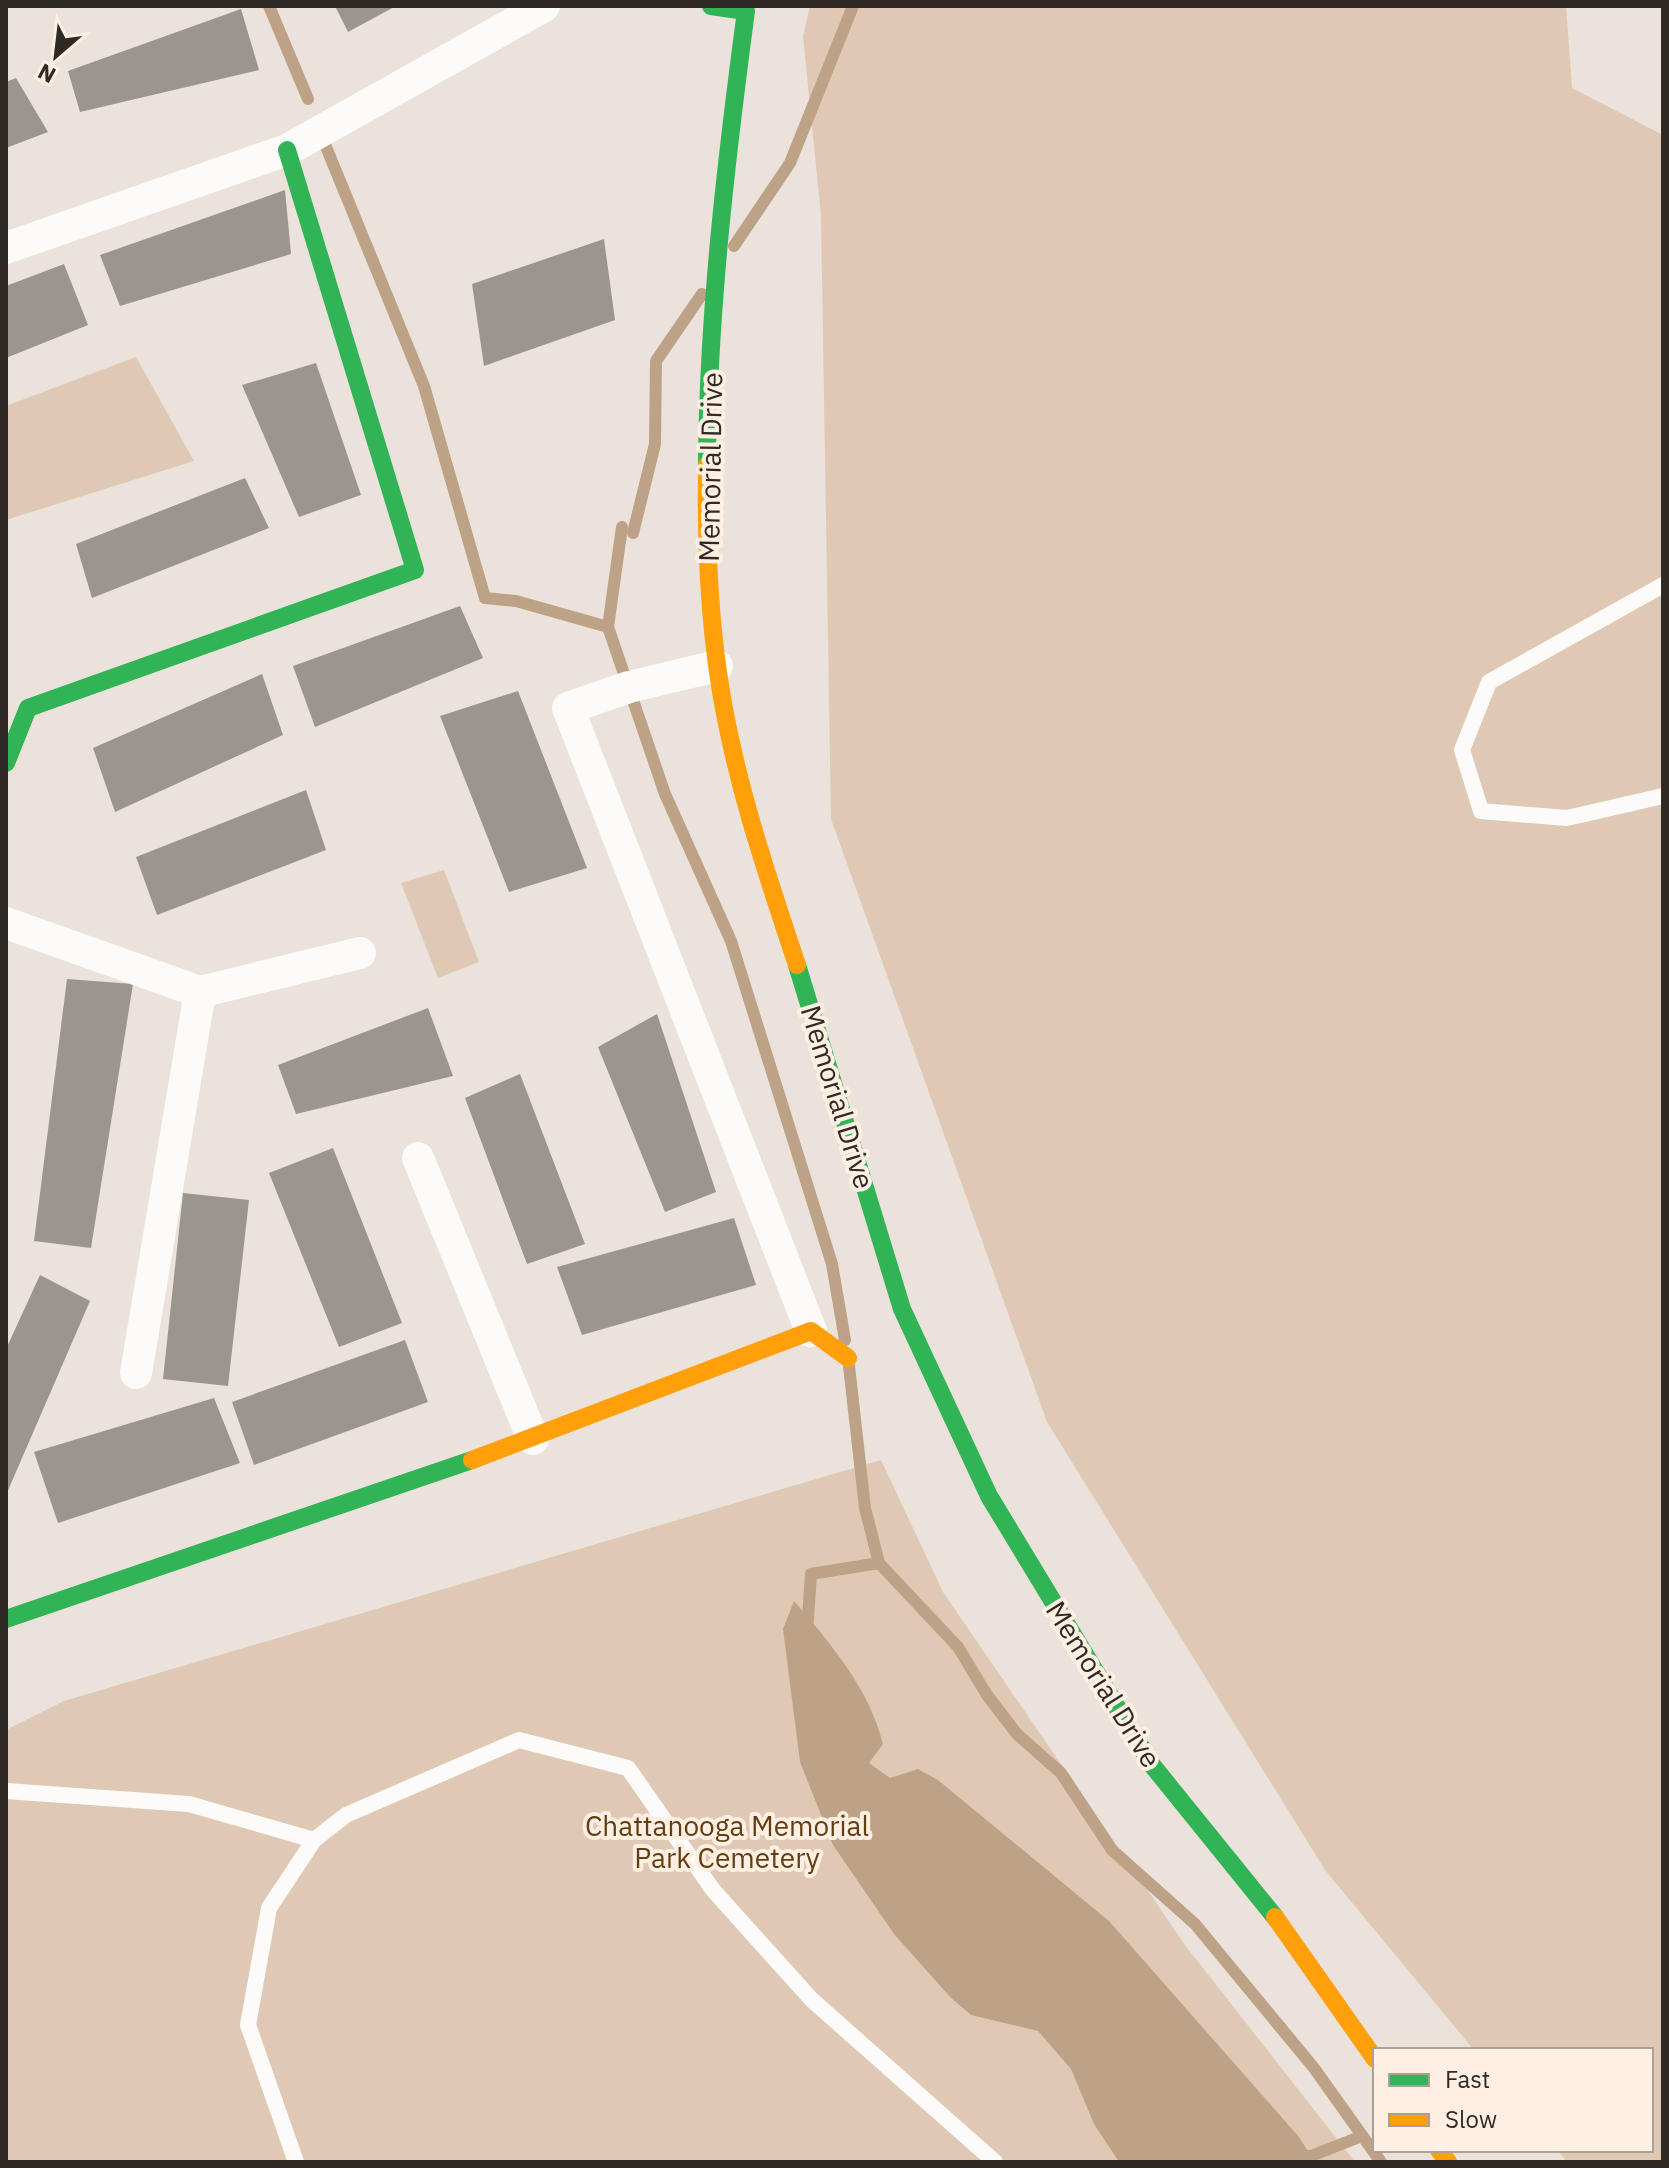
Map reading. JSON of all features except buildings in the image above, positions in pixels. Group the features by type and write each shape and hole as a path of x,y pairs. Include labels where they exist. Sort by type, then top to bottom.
{"street":[{"path":"6,248 287,150 544,6"},
{"path":"711,6 747,8"},
{"name":"Memorial Drive","path":"747,8 730,131 707,405 706,543 717,666 753,832 806,991 902,1309 989,1496 1152,1765 1253,1885 1373,2056"},
{"path":"6,763 28,708 415,570 287,150"},
{"path":"717,666 629,687 568,708 811,1331 848,1358"},
{"path":"6,923 200,992 360,953"},
{"path":"136,1373 200,992"},
{"path":"418,1158 533,1439"},
{"path":"6,1619 533,1439 811,1331"}],"lane":[{"path":"1663,585 1489,682 1462,750 1481,811 1567,818 1663,796"},
{"path":"296,2162 248,2025 269,1908 314,1840 346,1815 519,1740 628,1768 713,1890 812,2000 995,2162"},
{"path":"6,1791 189,1804 314,1840"}],"green space":[{"path":"810,6 1566,6 1572,88 1663,135 1663,2162 1567,2162 1559,2152 1653,2152 1653,2048 1472,2048 1325,1870 1047,1422 831,819 821,216 803,36"},
{"path":"136,357 194,461 6,520 6,406"},
{"path":"444,870 479,962 438,978 401,883"},
{"name":"Chattanooga Memorial Park Cemetery","path":"881,1460 943,1592 1185,1945 1355,2162 6,2162 6,1730 64,1701"}],"shaded area":[{"path":"794,1601 835,1650 868,1704 883,1744 869,1763 890,1778 918,1769 938,1780 1109,1921 1299,2137 1311,2156 1310,2162 1119,2162 1094,2124 1071,2069 1038,2031 971,2015 951,1998 894,1934 833,1845 800,1762 783,1629"}],"waterway":[{"path":"269,6 308,99"},
{"path":"734,246 790,163 853,6"},
{"path":"322,137 424,386 485,598 516,601 608,627"},
{"path":"633,533 655,444 656,361 702,294"},
{"path":"622,527 608,627 665,794 731,941 832,1264 845,1340"},
{"path":"849,1366 865,1508 879,1563 958,1647 987,1695 1017,1734 1061,1773 1112,1850 1195,1924 1314,2068 1373,2151"},
{"path":"807,1632 811,1574 879,1563"},
{"path":"1297,2156 1311,2156 1362,2136"},
{"path":"1374,2152 1381,2162"}],"traffic: fast":[{"path":"707,465 719,238 746,11 711,6"},
{"path":"6,763 28,708 415,570 287,150"},
{"path":"797,965 902,1309 989,1496 1152,1765 1275,1917"},
{"path":"6,1619 472,1460"}],"traffic: slow":[{"path":"707,465 710,594 724,709 751,820 797,965"},
{"path":"472,1460 811,1331 848,1358"},
{"path":"1275,1917 1373,2056"},
{"path":"1440,2152 1448,2162"}]}
